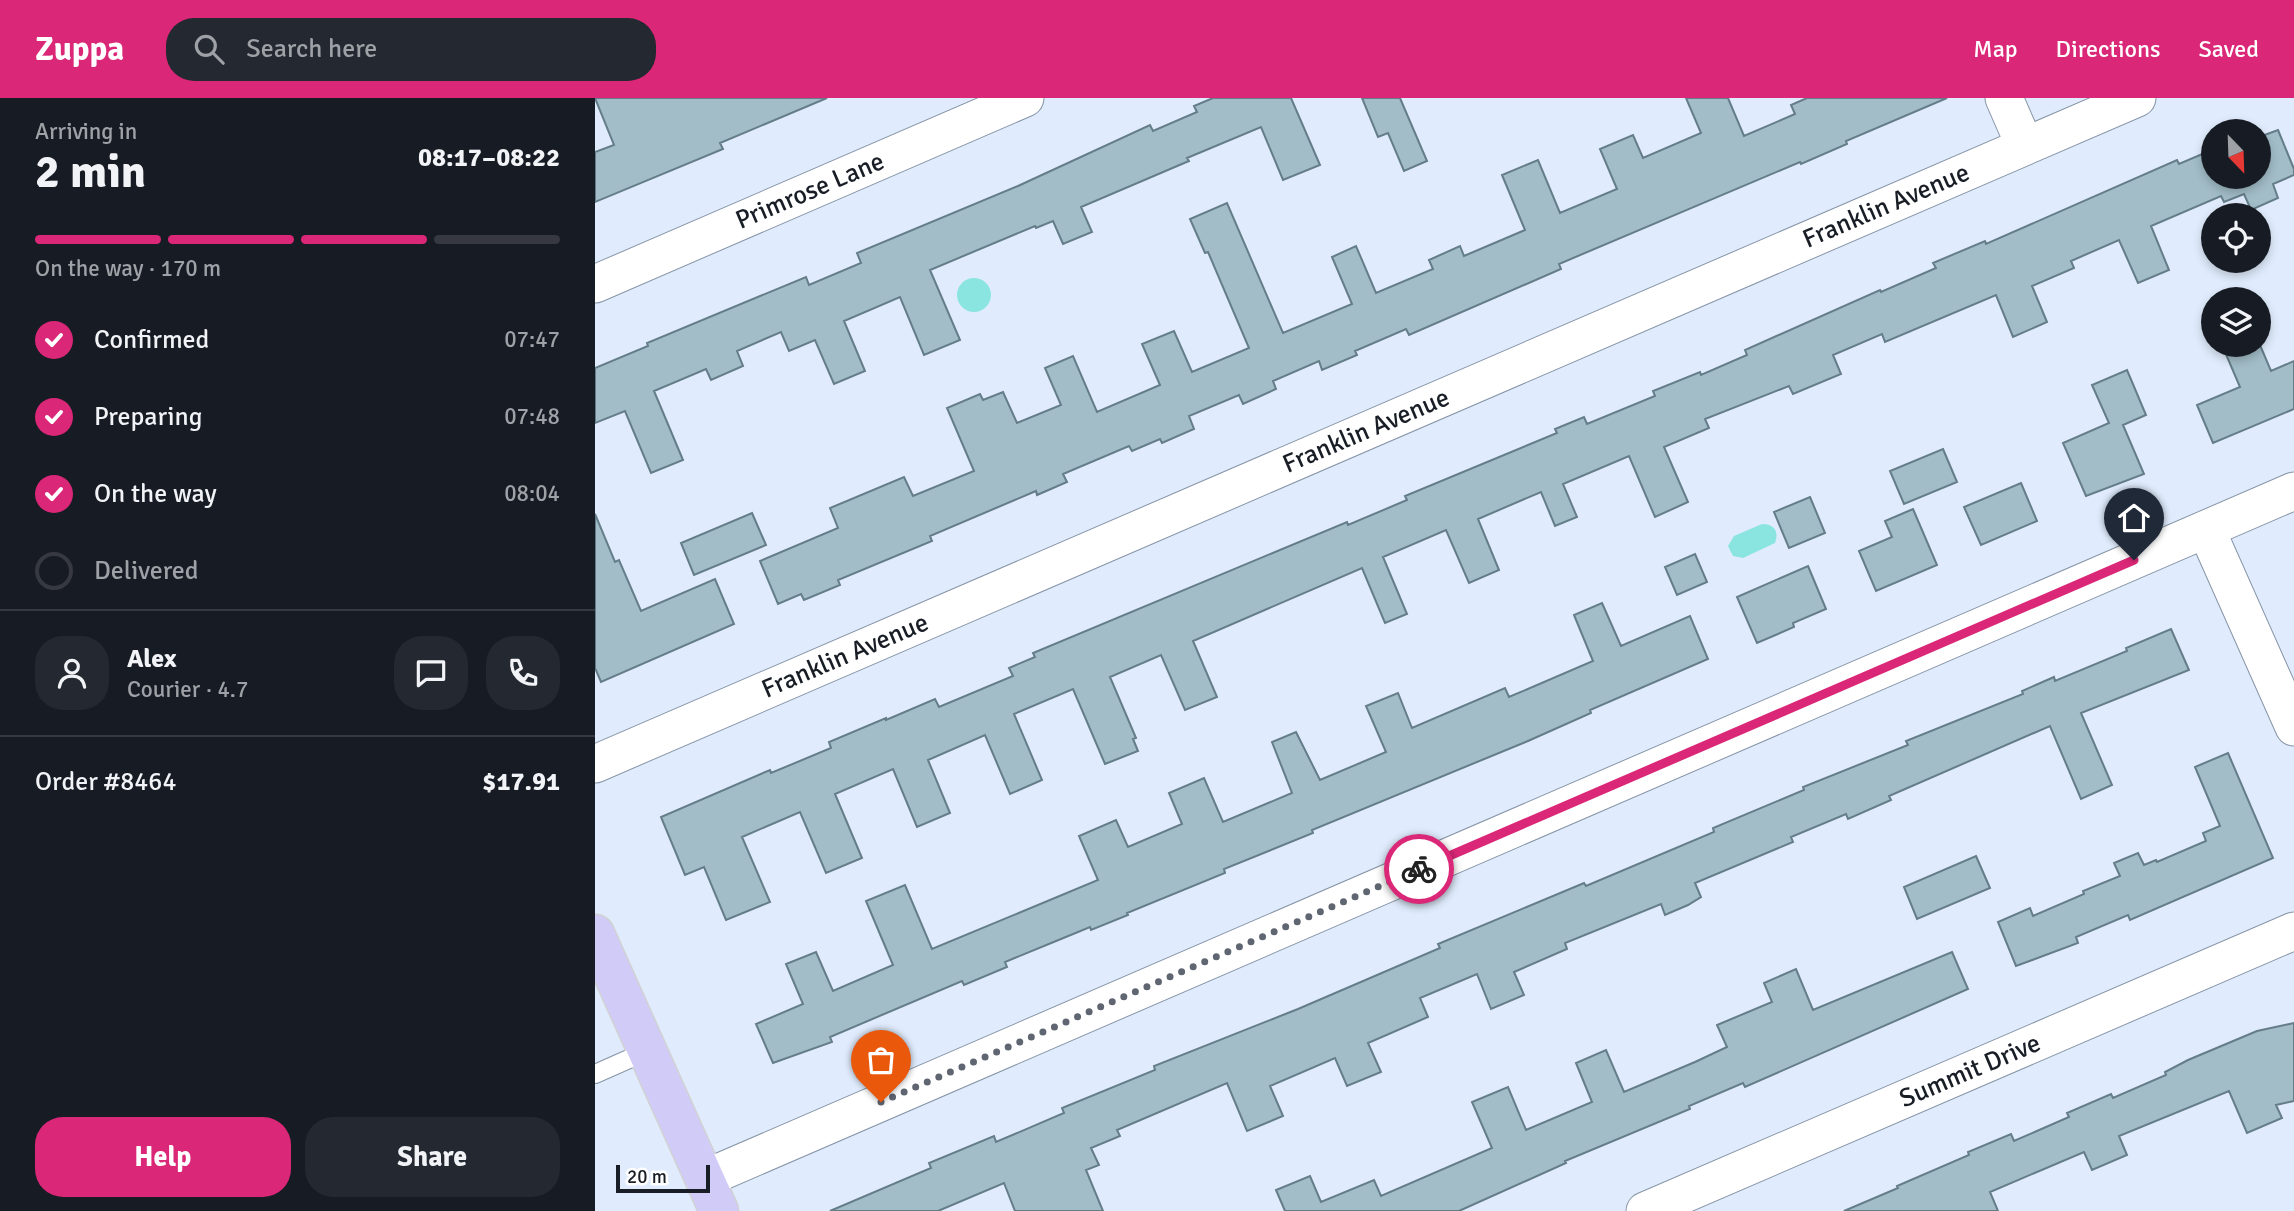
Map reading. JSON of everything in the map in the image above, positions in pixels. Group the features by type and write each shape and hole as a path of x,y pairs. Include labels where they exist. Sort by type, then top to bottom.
{"main road":[{"path":"595,934 712,1195"}],"street":[{"name":"Primrose Lane","path":"595,284 1025,98"},
{"path":"2004,98 2025,146"},
{"name":"Franklin Avenue","path":"595,764 2137,98"},
{"path":"712,1195 2294,491"},
{"path":"2206,529 2294,727"},
{"name":"Summit Drive","path":"1645,1211 2294,931"}],"lane":[{"path":"595,1074 647,1051"}],"shaded area":[{"path":"974,278 986,283 991,295 986,307 974,312 962,307 957,295 962,283"},
{"path":"1762,524 1775,529 1775,543 1743,558 1733,556 1728,546 1734,536"}],"building":[{"path":"595,98 827,98 720,143 723,149 595,202 595,152 614,145"},
{"path":"1213,98 1291,98 1320,165 1283,180 1261,127 1081,207 1092,232 1063,244 1053,221 930,270 960,340 924,355 900,297 844,321 865,371 834,384 815,340 789,351 781,332 737,351 743,366 711,380 706,369 654,391 683,460 651,473 625,411 595,423 595,368 648,346 647,343 806,277 809,285 861,263 857,253 1018,186 1150,125 1153,131 1197,112 1194,106"},
{"path":"1362,98 1400,98 1427,161 1404,171 1388,133 1378,137"},
{"path":"1686,98 1728,98 1744,136 1795,114 1791,105 1807,98 1947,98 1846,141 1847,144 1801,164 1800,162 1559,264 1561,269 1409,335 1406,329 1355,351 1357,355 1322,370 1319,361 1273,381 1276,389 1243,404 1239,395 1189,416 1194,429 1162,443 1160,439 1132,451 1129,446 1063,474 1067,482 1037,495 1036,491 930,536 932,541 838,580 840,585 804,600 801,594 778,604 760,561 838,528 830,508 904,477 913,496 974,471 947,408 980,394 983,400 1003,392 1017,423 1061,405 1045,368 1073,356 1097,412 1160,385 1142,344 1174,331 1192,372 1249,348 1208,252 1205,253 1190,219 1227,203 1283,333 1352,304 1332,257 1356,246 1376,293 1433,269 1429,260 1460,246 1464,256 1525,230 1502,175 1538,160 1560,213 1617,189 1600,149 1633,135 1643,158 1701,133"},
{"path":"2278,130 2294,169 2294,175 2273,184 2278,198 2267,203 2248,203 2244,194 2224,202 2221,196 2151,226 2169,270 2138,283 2119,240 2071,261 2074,268 2032,286 2047,322 2013,337 1996,295 1885,342 1882,334 1833,355 1841,374 1793,394 1789,386 1705,419 1709,428 1664,447 1688,502 1655,517 1629,456 1563,484 1577,517 1555,526 1541,492 1478,519 1499,570 1469,583 1446,530 1383,557 1407,614 1385,623 1362,568 1193,641 1217,697 1185,710 1161,655 1110,677 1136,738 1133,739 1138,751 1105,764 1073,689 1014,714 1042,780 1010,794 985,735 928,760 950,813 917,827 893,769 835,794 862,858 826,873 800,812 742,837 770,902 726,920 704,867 685,875 661,817 770,770 771,773 831,748 829,742 886,718 935,699 939,707 1013,676 1009,668 1035,657 1033,653 1347,522 1348,525 1407,500 1405,496 1557,433 1555,429 1584,417 1587,424 1655,396 1653,391 1700,372 1701,375 1747,355 1745,350 1936,268 1933,263 1985,241 1986,244 2177,160 2179,164 2201,155 2201,189 2271,189 2271,133"},
{"path":"2227,357 2265,357 2271,371 2294,361 2294,409 2213,443 2197,405 2240,387"},
{"path":"2127,370 2146,415 2123,425 2144,474 2086,496 2063,443 2109,423 2092,385"},
{"path":"1943,449 1957,482 1904,504 1890,471"},
{"path":"2021,483 2037,521 1981,545 1964,507"},
{"path":"1810,497 1825,533 1789,548 1774,512"},
{"path":"1913,509 1937,565 1876,591 1859,551 1892,537 1885,521"},
{"path":"752,513 766,545 694,575 681,543"},
{"path":"595,514 615,562 619,560 641,611 715,579 734,624 601,682 595,668"},
{"path":"1695,554 1707,582 1677,595 1665,567"},
{"path":"1808,566 1826,609 1757,643 1737,597"},
{"path":"1602,603 1621,646 1690,616 1708,659 1590,710 1591,713 1528,741 1312,830 1313,833 1224,869 1225,873 1127,913 1128,915 1091,930 1090,927 1005,962 1007,967 964,985 962,981 830,1037 832,1042 773,1063 756,1024 803,1004 786,964 816,952 833,991 893,965 866,901 905,885 932,949 1098,880 1079,836 1116,820 1128,847 1182,824 1169,793 1204,778 1223,822 1292,793 1272,742 1296,732 1320,780 1386,752 1366,706 1398,693 1412,728 1505,688 1509,697 1593,661 1574,615"},
{"path":"2171,629 2189,670 2081,713 2112,785 2081,799 2050,726 1889,796 1891,800 1848,819 1846,814 1791,837 1793,842 1695,883 1701,897 1688,905 1665,915 1661,904 1565,943 1567,949 1514,972 1524,995 1491,1009 1477,974 1420,998 1428,1017 1368,1043 1381,1072 1347,1086 1335,1058 1270,1086 1283,1116 1247,1131 1227,1083 1117,1130 1120,1136 1091,1148 1099,1165 1086,1170 1103,1211 1015,1211 1004,1183 938,1211 830,1211 931,1168 929,1163 994,1136 996,1142 1064,1113 1062,1108 1155,1070 1154,1066 1298,1009 1440,948 1438,944 1714,832 1713,828 1804,790 1803,787 1908,745 1906,741 2023,694 2022,691 2054,677 2055,681 2127,651 2126,648"},
{"path":"2228,753 2273,858 2130,920 2128,915 2076,937 2078,943 2016,966 1998,922 2030,908 2033,916 2084,894 2083,891 2120,876 2114,863 2138,853 2144,865 2206,841 2203,833 2220,826 2195,767"},
{"path":"1976,856 1990,888 1917,919 1904,887"},
{"path":"1952,952 1968,989 1745,1087 1743,1083 1689,1106 1690,1109 1565,1161 1566,1163 1459,1211 1285,1211 1276,1190 1310,1176 1321,1202 1374,1180 1381,1196 1492,1148 1472,1102 1508,1087 1526,1130 1592,1102 1576,1063 1606,1050 1624,1092 1695,1062 1727,1047 1717,1025 1772,1002 1764,983 1796,969 1813,1010"},
{"path":"2294,1023 2294,1101 2276,1105 2282,1118 2247,1133 2229,1091 2119,1136 2127,1155 2092,1170 2084,1152 1990,1192 1998,1211 1844,1211 1969,1155 1968,1152 2011,1134 2014,1141 2069,1117 2067,1113 2111,1094 2113,1098 2166,1075 2165,1072 2188,1060 2257,1031"}],"way so far":[{"path":"881,1102 1419,869"}],"route":[{"path":"1419,869 2134,560"}]}
